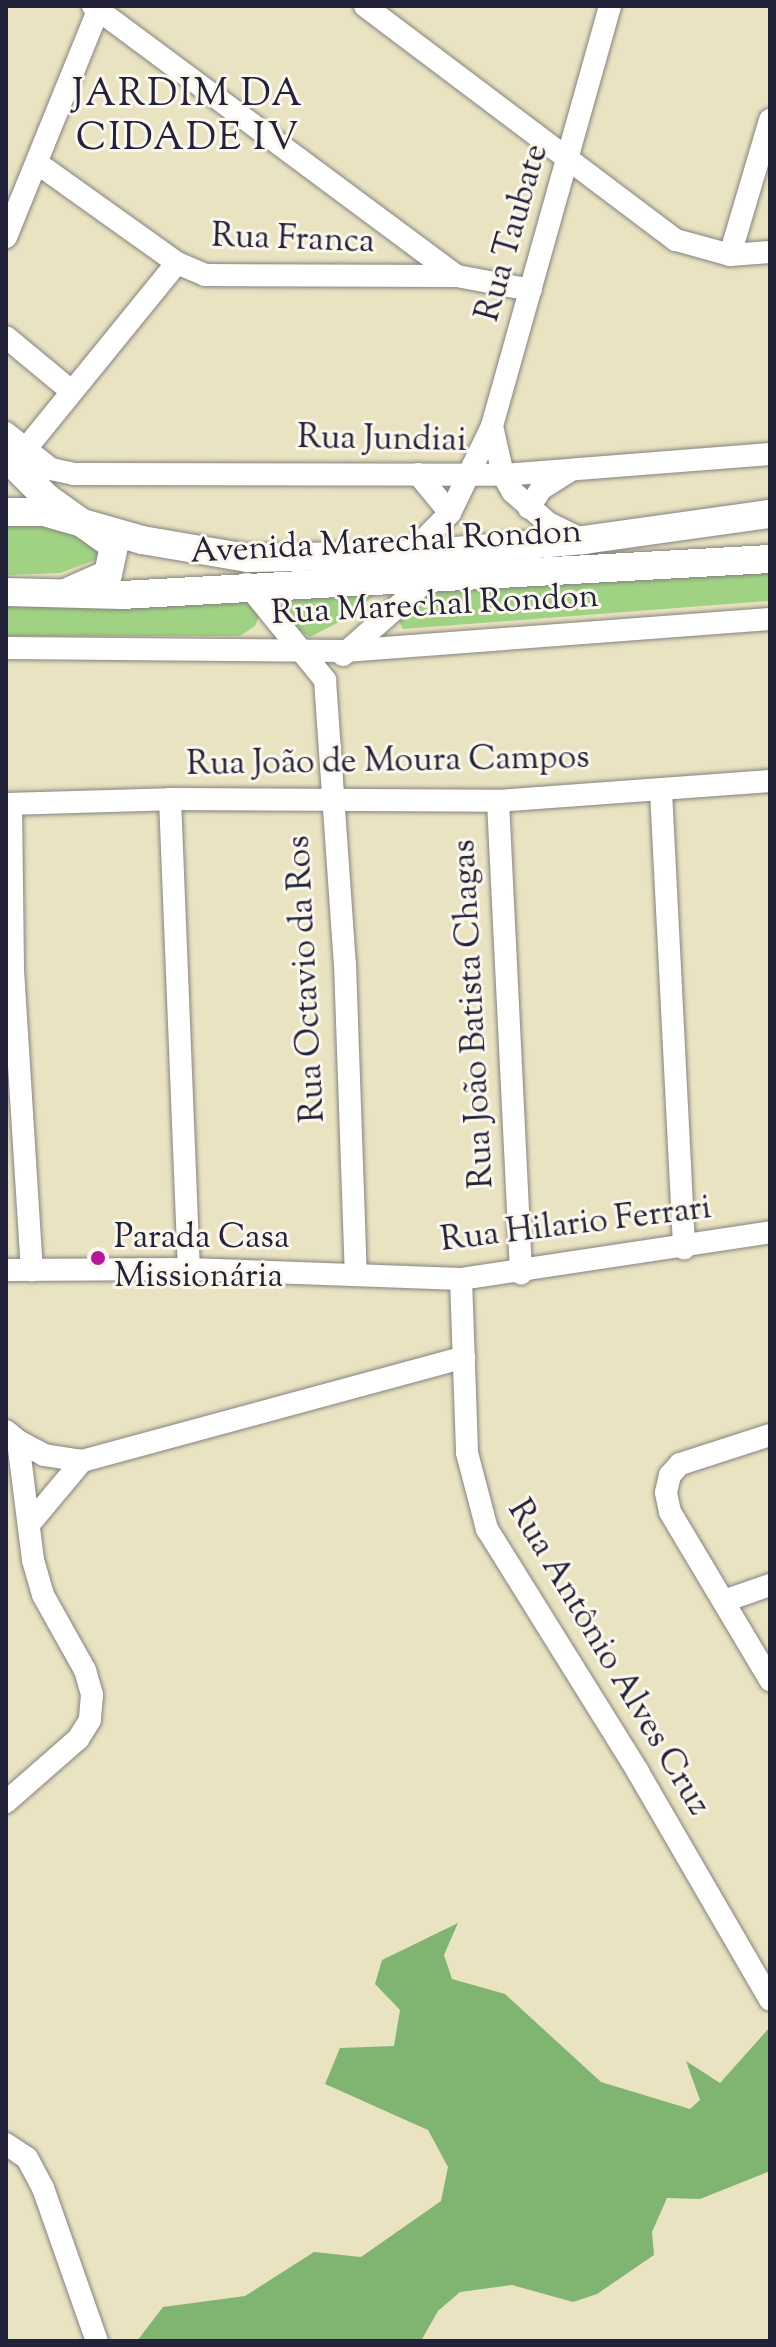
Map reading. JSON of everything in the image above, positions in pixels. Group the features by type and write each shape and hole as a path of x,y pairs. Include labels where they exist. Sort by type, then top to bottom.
{"main road":[{"path":"15,454 47,498 88,523 114,546 112,567 94,581 58,595"},
{"name":"Avenida Marechal Rondon","path":"6,512 44,512 142,540 247,558 409,555 584,540 770,514"},
{"name":"Avenida Marechal Rondon","path":"6,592 122,595 247,584 770,559"}],"street":[{"path":"365,6 676,240 730,255 770,252"},
{"name":"Rua Taubate","path":"409,555 450,513 472,475 492,426 570,158 610,6"},
{"path":"6,237 97,7 457,276"},
{"path":"730,255 770,120"},
{"name":"Rua Franca","path":"37,163 177,263 205,275 457,276 531,290"},
{"path":"15,454 177,263"},
{"path":"6,337 70,390"},
{"path":"492,426 503,475 529,508 584,540"},
{"name":"Rua Jundiai","path":"6,433 15,454 51,469 74,474 503,475 770,454"},
{"path":"529,508 549,481 574,470"},
{"path":"418,474 450,513"},
{"path":"247,584 325,680 345,651 434,574"},
{"path":"389,611 387,626 414,646"},
{"name":"Rua Marechal Rondon","path":"6,648 345,651 770,619"},
{"name":"Rua Octavio da Ros","path":"325,680 345,964 356,1275"},
{"name":"Rua João de Moura Campos","path":"8,804 170,799 498,801 770,781"},
{"path":"661,791 684,1248"},
{"path":"170,799 189,1269"},
{"name":"Rua João Batista Chagas","path":"498,801 521,1273"},
{"path":"8,804 13,970 32,1270"},
{"name":"Rua Hilario Ferrari","path":"6,1270 189,1269 461,1279 521,1273 770,1232"},
{"name":"Rua Antônio Alves Cruz","path":"461,1279 467,1453 487,1529 638,1772 770,2000"},
{"path":"12,1436 44,1455 82,1461 464,1357"},
{"path":"770,1435 697,1456 670,1475 670,1512 770,1680"},
{"path":"6,1802 78,1739 90,1720 92,1695 85,1670 43,1595 33,1560 31,1522 12,1436"},
{"path":"31,1522 82,1461"},
{"path":"724,1601 770,1585"},
{"path":"6,2144 27,2158 43,2188 97,2341"}],"green space":[{"path":"6,520 50,521 100,548 98,559 60,573 6,575"},
{"path":"770,566 768,601 403,629 397,617 433,588"},
{"path":"382,589 347,618 310,637 296,628 277,593"},
{"path":"235,594 262,610 255,626 240,636 6,636 6,597"},
{"path":"458,1923 444,1955 452,1979 505,1994 601,2082 690,2109 700,2100 686,2061 720,2083 770,2027 770,2171 700,2199 667,2198 652,2232 654,2255 597,2294 573,2302 512,2285 460,2292 438,2311 421,2341 137,2341 163,2307 245,2296 314,2252 361,2257 441,2201 448,2167 428,2130 325,2084 340,2048 394,2046 400,2010 375,1984 382,1960"}],"place":[{"name":"Parada Casa Missionária","path":"98,1258"}],"district":[{"name":"JARDIM DA CIDADE IV","path":"188,119"}]}
